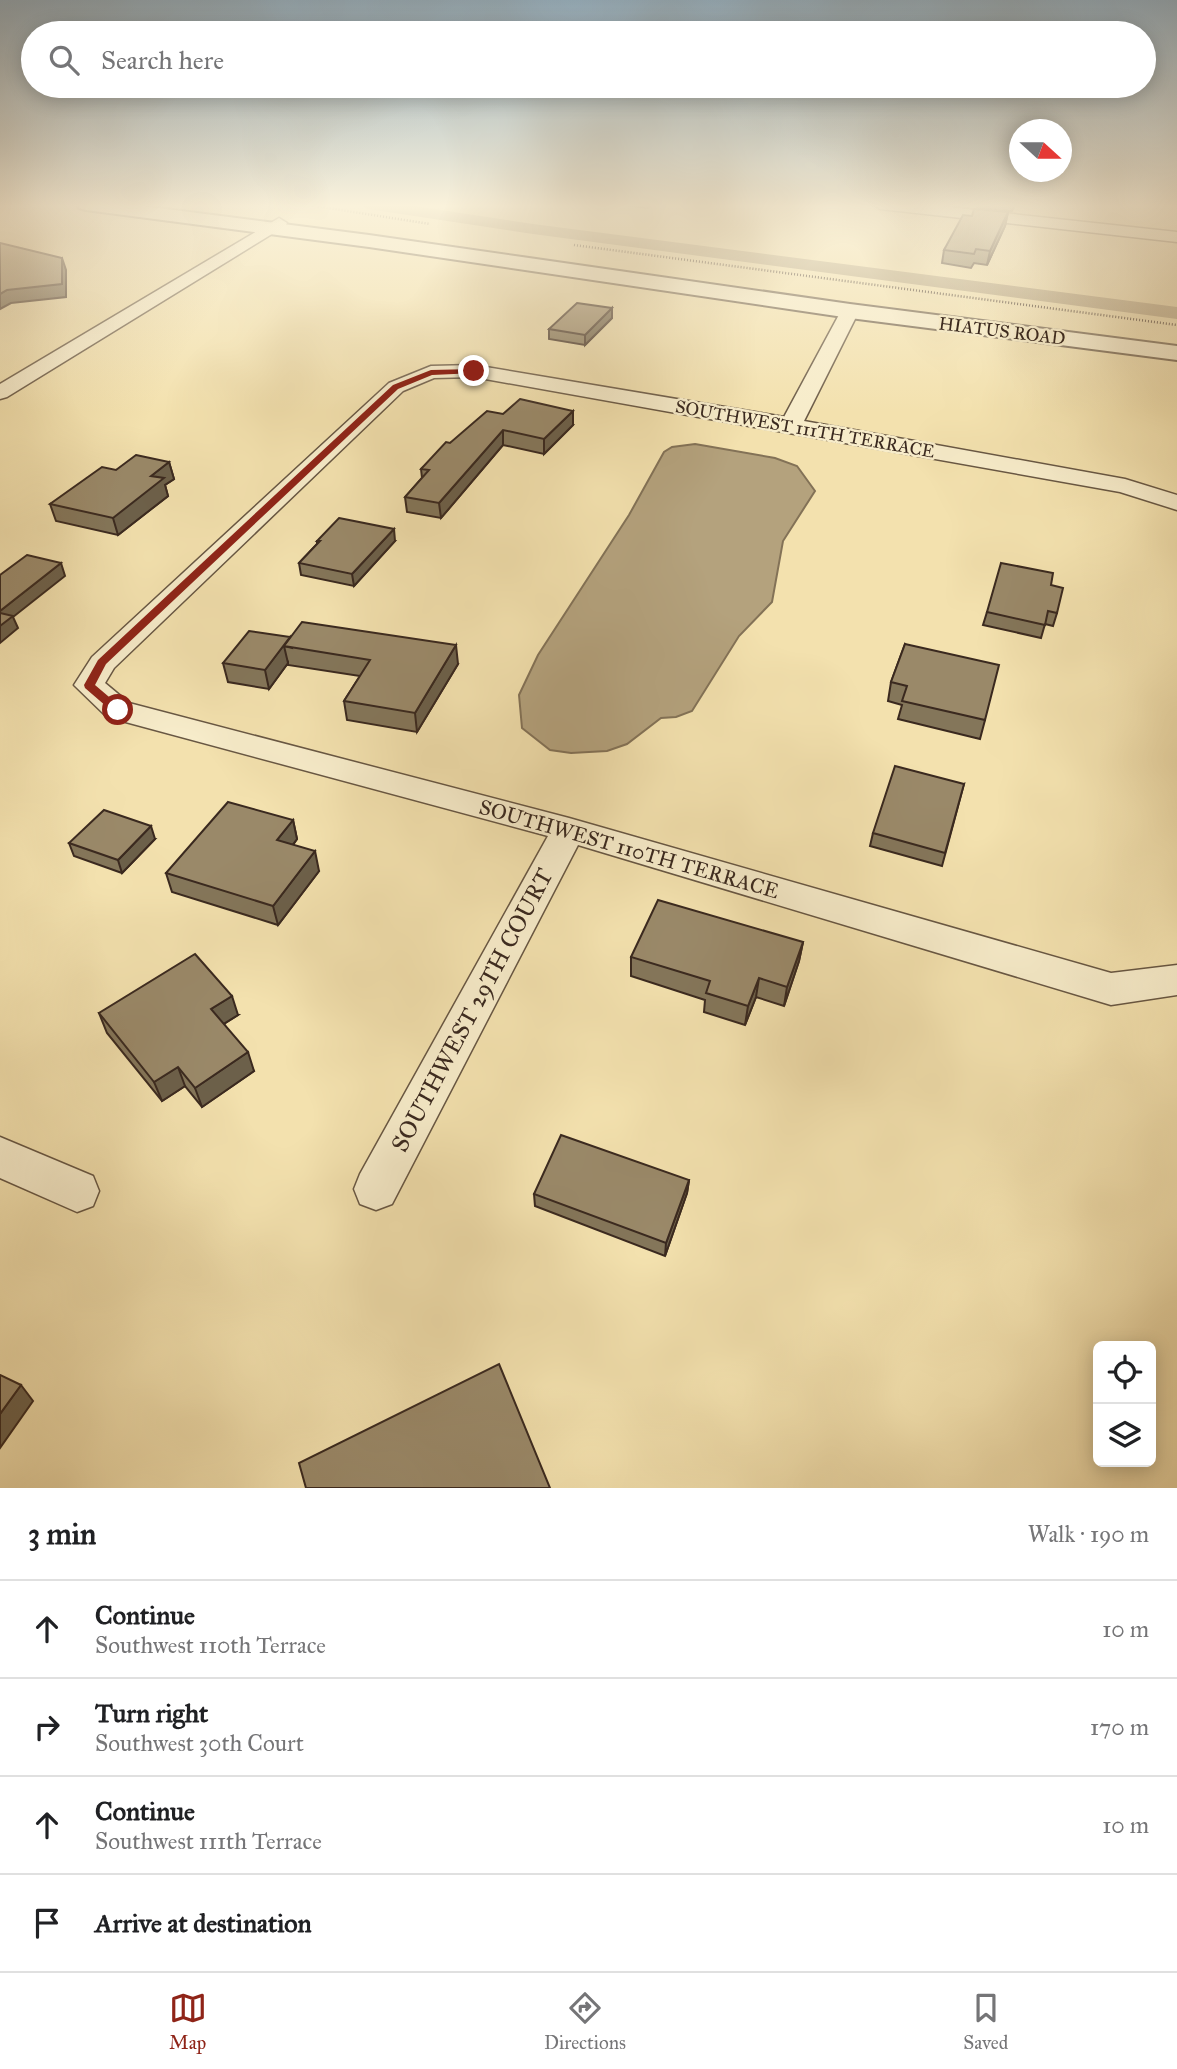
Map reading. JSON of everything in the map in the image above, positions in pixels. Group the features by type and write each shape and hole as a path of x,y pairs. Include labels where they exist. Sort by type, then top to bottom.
{"street":[{"path":"0,393 195,273"},
{"name":"HIATUS ROAD","path":"592,273 1177,354"},
{"path":"791,425 850,311"},
{"name":"SOUTHWEST 111TH TERRACE","path":"89,685 102,663 396,387 431,372 474,371 791,425 1125,486 1177,503"},
{"name":"SOUTHWEST 110TH TERRACE","path":"89,685 118,710 569,830 1111,989 1177,980"},
{"name":"SOUTHWEST 29TH COURT","path":"376,1189 569,830"},
{"path":"0,1157 77,1191"}],"path":[{"path":"792,273 1177,325"}],"shaded area":[{"path":"695,444 775,458 797,466 815,491 783,541 772,602 739,636 692,711 676,717 661,718 627,744 607,751 571,753 550,750 522,728 519,695 538,655 629,515 664,452 672,447"}],"building":[{"path":"0,273 62,273 62,284 7,290 0,294"},
{"path":"577,303 612,308 585,335 549,329"},
{"path":"520,399 573,411 544,439 503,430 439,503 405,497 429,470 421,469 446,442 450,443 487,411 503,414"},
{"path":"136,455 169,462 151,476 164,478 113,518 50,504 102,467 116,470"},
{"path":"339,518 394,529 352,574 299,563 320,541 317,541"},
{"path":"27,555 61,563 0,611 0,575"},
{"path":"1001,563 1053,573 1051,585 1063,588 1057,613 1048,611 1045,625 987,612"},
{"path":"0,613 13,616 0,626"},
{"path":"302,622 456,645 415,713 344,701 370,660 284,646"},
{"path":"249,631 290,637 265,670 223,663"},
{"path":"905,644 999,665 985,720 902,701 907,686 891,682"},
{"path":"895,766 964,784 945,853 873,833"},
{"path":"228,802 293,820 277,840 315,851 273,906 166,873"},
{"path":"104,810 151,826 118,860 69,843"},
{"path":"658,900 803,942 787,987 759,978 748,1006 706,993 710,981 631,957"},
{"path":"195,954 232,996 211,1009 248,1052 195,1088 178,1067 154,1082 99,1013"},
{"path":"561,1135 689,1180 666,1243 534,1194"},
{"path":"499,1364 550,1488 306,1488 299,1463"},
{"path":"0,1375 21,1385 0,1414"}],"waterway":[{"path":"874,273 1177,313"}],"route":[{"path":"118,710 89,685 102,663 396,387 431,372 474,371"}]}
